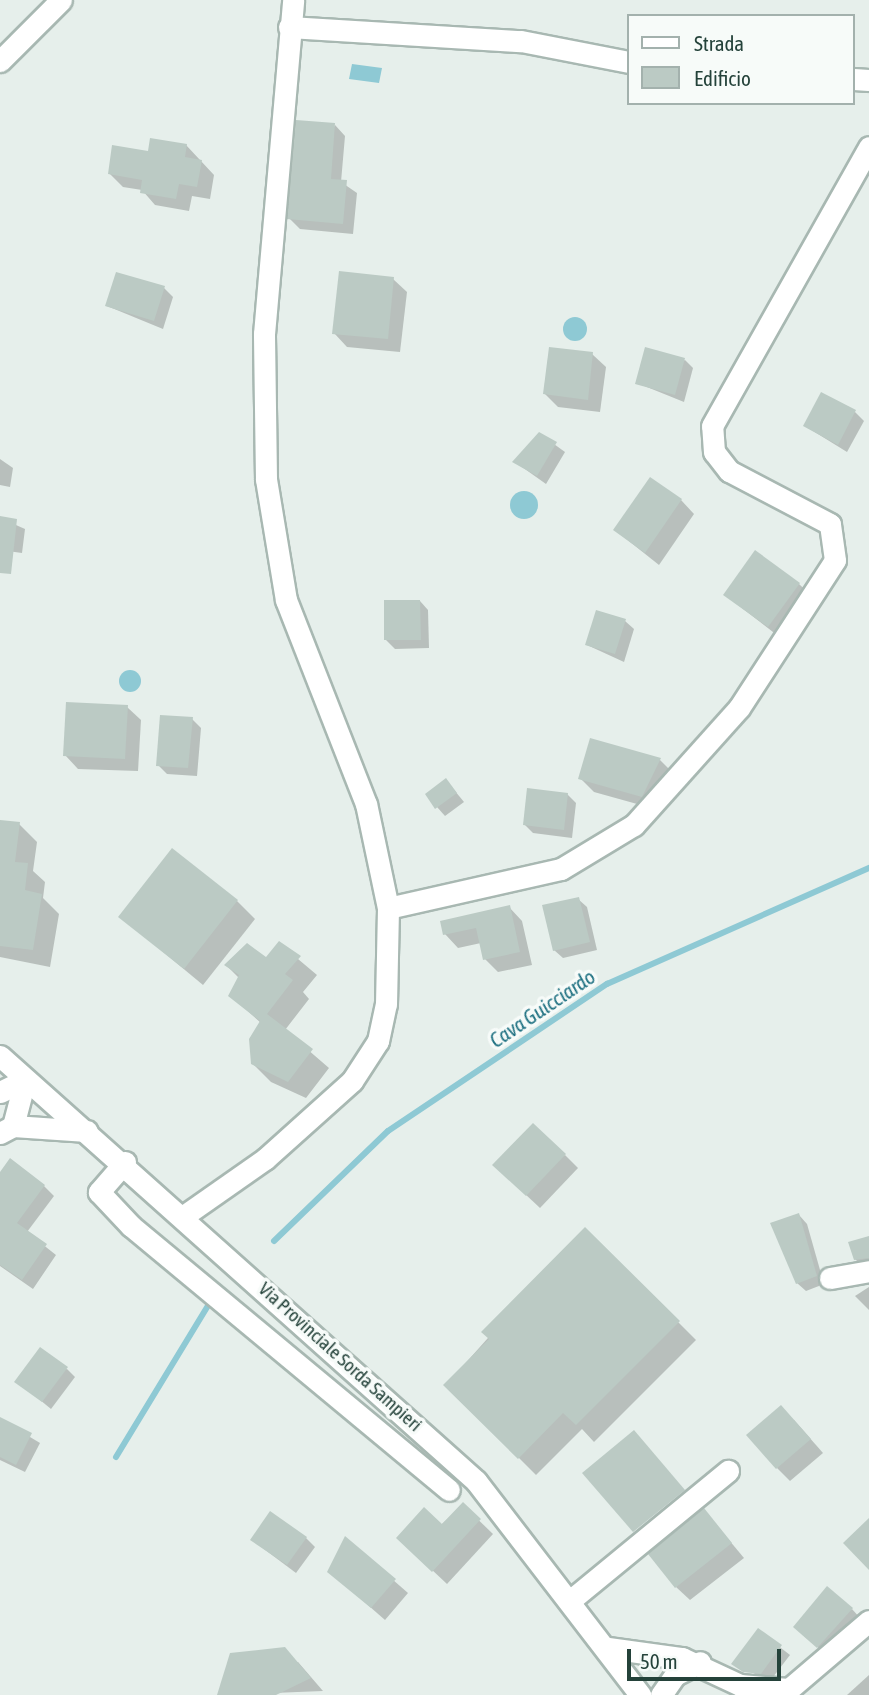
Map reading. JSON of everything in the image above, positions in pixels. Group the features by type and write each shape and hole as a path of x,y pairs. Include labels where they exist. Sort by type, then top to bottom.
{"street":[{"path":"0,61 61,0"},
{"path":"185,1215 265,1159 352,1081 378,1041 386,1004 388,908 366,804 286,600 265,479 264,334 293,0"},
{"path":"289,27 521,41 628,62"},
{"path":"388,908 561,869 634,825 739,708 835,560 830,524 729,471 714,452 712,426 869,147"},
{"name":"Via Provinciale Sorda Sampieri","path":"0,1056 185,1215 476,1481 572,1599 640,1695"},
{"path":"0,1092 25,1080"},
{"path":"25,1080 6,1130 87,1131"},
{"path":"125,1162 99,1192 131,1226 449,1490"},
{"path":"830,1278 869,1271"},
{"path":"572,1599 728,1471"},
{"path":"608,1648 700,1662 741,1690 785,1692 869,1621"},
{"path":"661,1695 676,1675 700,1662"}],"water":[{"path":"352,64 382,68 379,83 349,79"},
{"path":"575,317 584,320 587,329 584,338 575,341 566,338 563,329 566,320"},
{"path":"524,491 534,495 538,505 534,515 524,519 514,515 510,505 514,495"},
{"path":"126,670 134,670 141,677 141,685 134,692 126,692 119,685 119,677"}],"building":[{"path":"296,120 335,123 331,179 347,180 343,224 287,219"},
{"path":"150,138 187,144 185,157 202,160 197,187 179,184 176,199 140,193 142,180 108,174 112,145 148,151"},
{"path":"339,271 394,277 388,339 332,334"},
{"path":"116,272 165,286 154,321 105,306"},
{"path":"549,347 593,352 588,400 543,394"},
{"path":"645,347 685,358 675,395 635,384"},
{"path":"821,392 856,410 838,445 803,426"},
{"path":"539,432 557,442 537,476 512,462"},
{"path":"650,477 682,499 645,553 613,530"},
{"path":"0,516 17,519 11,574 0,573"},
{"path":"755,550 800,583 768,627 723,595"},
{"path":"384,600 420,600 421,640 384,640"},
{"path":"596,610 626,619 615,654 585,645"},
{"path":"66,702 128,705 125,759 63,756"},
{"path":"160,715 193,717 188,768 156,766"},
{"path":"590,738 661,758 642,797 578,779"},
{"path":"446,778 457,793 435,809 425,794"},
{"path":"527,788 568,793 564,830 523,825"},
{"path":"0,820 20,822 15,862 28,863 25,890 42,894 33,950 0,946"},
{"path":"172,848 238,900 184,969 118,917"},
{"path":"579,897 590,942 553,951 542,905"},
{"path":"510,905 520,952 483,960 476,928 443,935 440,921"},
{"path":"279,941 301,956 285,974 293,980 267,1014 313,1049 288,1082 251,1064 249,1039 260,1021 228,996 239,975 224,965 247,943 266,957"},
{"path":"533,1123 566,1154 526,1196 492,1165"},
{"path":"10,1158 45,1185 17,1223 47,1244 22,1280 0,1265 0,1172"},
{"path":"799,1213 817,1276 796,1284 770,1223"},
{"path":"585,1227 680,1321 576,1425 563,1413 518,1459 443,1385 489,1339 481,1332"},
{"path":"869,1236 869,1258 854,1260 848,1242"},
{"path":"40,1347 68,1367 42,1402 14,1382"},
{"path":"781,1405 811,1439 776,1469 746,1435"},
{"path":"0,1417 32,1433 16,1465 0,1457"},
{"path":"634,1430 685,1490 633,1532 582,1473"},
{"path":"463,1502 481,1519 432,1572 396,1538 424,1507 442,1524"},
{"path":"704,1508 732,1543 675,1588 648,1554"},
{"path":"270,1511 307,1537 287,1565 250,1540"},
{"path":"869,1518 869,1570 843,1543"},
{"path":"345,1536 396,1579 371,1608 327,1572"},
{"path":"827,1586 853,1608 817,1648 793,1627"},
{"path":"758,1628 782,1645 761,1674 743,1672 731,1664"},
{"path":"285,1647 311,1678 276,1695 217,1695 230,1653"}],"waterway":[{"name":"Cava Guicciardo","path":"274,1241 388,1131 607,984 869,868"},
{"name":"Cava Guicciardo","path":"116,1457 209,1304"}]}
